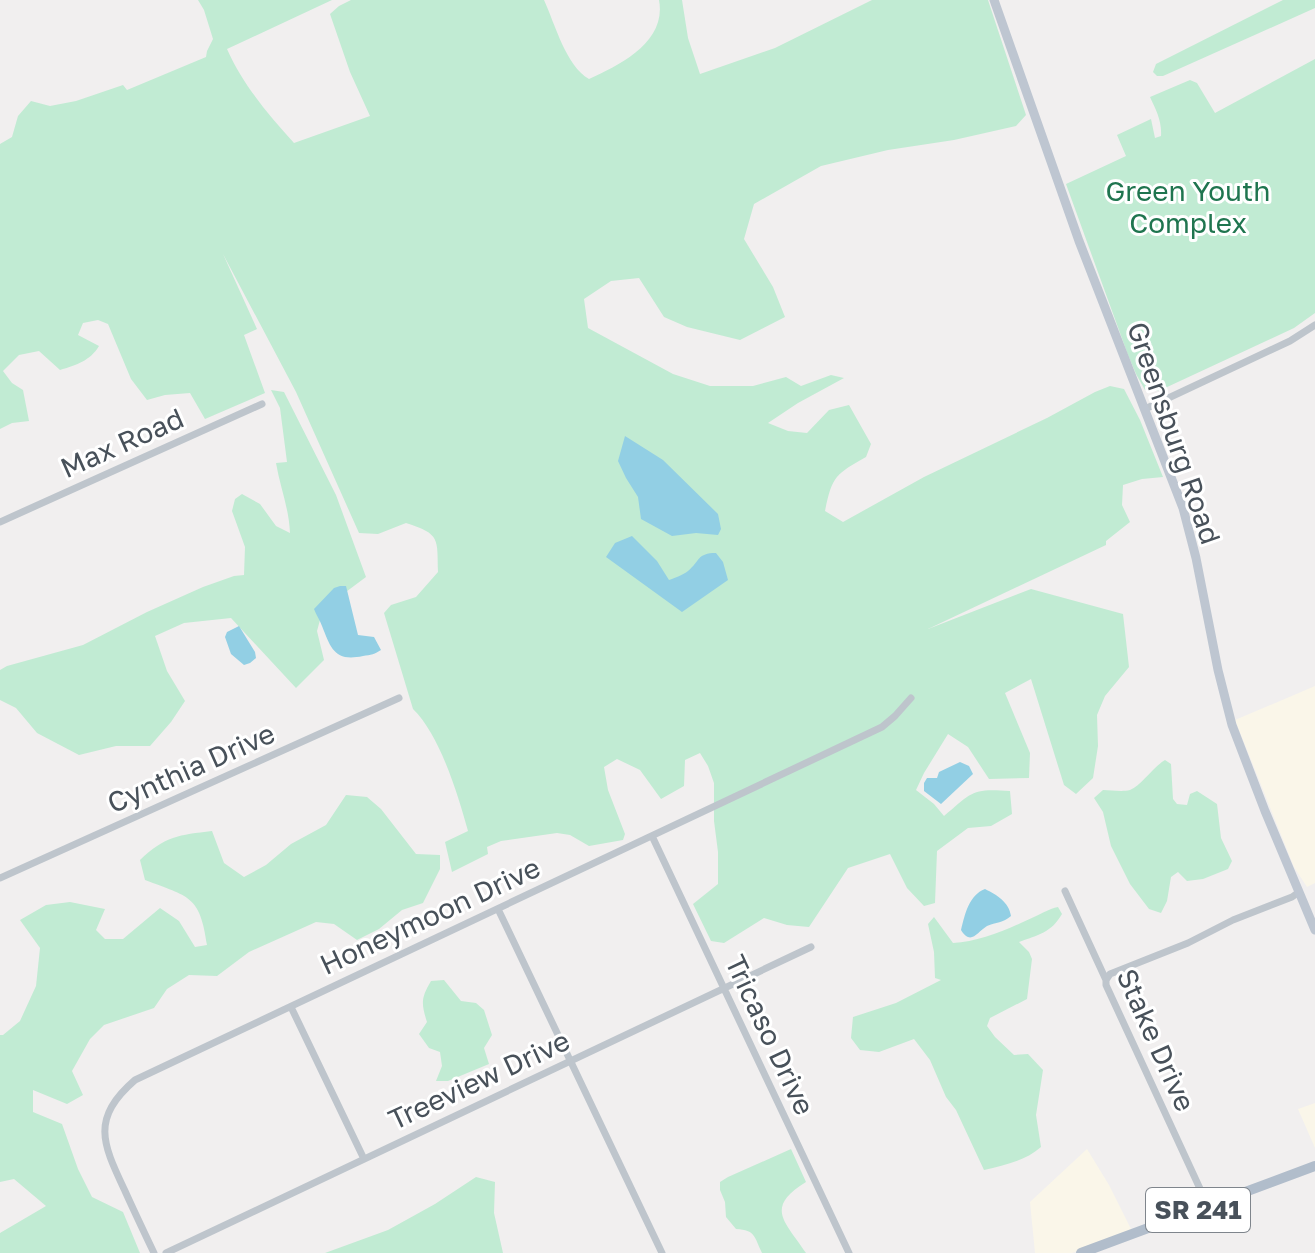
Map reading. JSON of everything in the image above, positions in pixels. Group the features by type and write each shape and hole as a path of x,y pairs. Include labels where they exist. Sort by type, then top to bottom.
{"main road":[{"name":"Greensburg Road","path":"994,0 1079,241 1187,521 1232,725 1315,930"},
{"name":"SR 241","path":"1081,1253 1315,1166"}],"street":[{"path":"1145,409 1278,346 1315,325"},
{"name":"Max Road","path":"0,522 262,404"},
{"name":"Cynthia Drive","path":"0,878 399,698"},
{"name":"Honeymoon Drive","path":"154,1253 105,1143 105,1125 113,1104 140,1077 882,727 911,698"},
{"name":"Tricaso Drive","path":"652,836 849,1253"},
{"name":"Stake Drive","path":"1065,891 1208,1206"},
{"path":"1106,980 1110,974 1188,943 1299,892"},
{"path":"498,909 662,1253"},
{"name":"Treeview Drive","path":"166,1253 811,947"},
{"path":"291,1007 364,1159"}],"shaded area":[{"path":"1315,686 1315,883 1307,887 1294,867 1235,720"},
{"path":"1315,1103 1315,1148 1298,1109"},
{"path":"1087,1149 1132,1231 1072,1253 1035,1253 1030,1202"}],"green space":[{"path":"198,0 332,0 227,49 248,87 294,143 370,116 350,72 330,14 351,0 544,0 568,55 589,79 627,59 649,40 660,15 659,0 682,0 688,38 700,74 775,48 872,0 988,0 1026,115 1016,126 821,166 754,204 744,239 773,287 785,317 740,340 687,327 664,317 639,278 611,281 584,299 588,328 673,374 710,386 753,386 786,377 801,386 831,375 844,378 768,423 788,431 807,433 829,410 849,405 871,444 866,457 842,472 830,490 825,511 843,522 924,477 1095,392 1110,386 1124,389 1163,477 1123,485 1122,505 1130,522 1106,541 1106,545 928,629 1031,589 1123,614 1129,667 1105,696 1097,715 1098,746 1093,778 1076,794 1064,785 1031,679 1005,693 1030,753 1029,778 989,779 968,747 948,734 916,790 944,816 973,793 1010,791 1012,814 991,826 968,828 937,851 935,903 924,906 907,888 890,854 848,868 809,927 764,918 724,943 711,941 693,904 718,884 714,783 700,753 685,760 684,786 661,799 640,770 617,759 604,767 608,790 625,834 623,840 589,846 570,835 557,833 501,841 487,847 488,854 452,872 445,842 468,831 440,750 413,709 384,613 391,605 416,597 438,572 435,539 426,531 406,523 378,534 359,533 296,392 223,254 257,329 244,335 265,393 205,419 190,393 147,400 131,379 108,324 98,320 83,323 78,335 99,346 82,362 60,370 39,351 19,355 3,371 12,383 23,390 29,421 12,423 0,429 0,144 12,137 18,116 31,101 50,106 123,85 127,90 206,57 213,39"},
{"path":"1283,0 1315,0 1315,8 1163,76 1153,72 1156,64"},
{"name":"Green Youth Complex","path":"1315,59 1315,313 1294,328 1165,388 1145,390 1128,355 1066,184 1126,156 1117,135 1151,119 1155,138 1161,136 1160,120 1150,97 1190,80 1197,83 1215,113"},
{"path":"271,390 284,392 336,495 366,577 323,609 317,631 324,660 296,688 231,618 184,623 155,636 167,671 185,701 150,746 116,746 79,755 37,733 16,708 0,700 0,670 83,645 203,587 244,575 245,547 232,511 235,499 242,494 260,504 276,526 290,533 276,463 287,462 280,408"},
{"path":"1165,760 1171,764 1173,799 1177,804 1187,805 1190,794 1197,791 1217,804 1221,838 1232,861 1228,869 1203,879 1187,881 1178,872 1171,877 1167,901 1161,913 1149,909 1130,884 1111,846 1103,812 1094,798 1103,790 1134,788"},
{"path":"346,795 367,797 381,809 416,854 440,855 440,869 423,903 402,910 379,929 357,940 334,924 316,922 249,952 217,976 189,975 167,989 154,1008 104,1025 90,1039 72,1071 83,1095 67,1104 33,1090 33,1112 62,1124 92,1197 123,1212 140,1253 0,1253 0,1233 46,1206 14,1179 0,1182 0,1035 20,1021 36,986 40,948 20,920 46,905 70,902 105,909 96,930 105,939 123,939 160,908 179,921 195,947 207,945 196,907 182,895 145,880 140,860 173,838 212,831 224,863 244,877 266,865 291,844 326,825"},
{"path":"1058,907 1062,914 1053,925 1019,942 1032,959 1027,999 990,1018 987,1026 1014,1055 1028,1054 1043,1070 1036,1115 1041,1147 1021,1159 984,1170 930,1060 914,1039 879,1052 860,1050 851,1038 853,1017 896,1003 941,980 935,978 928,924 934,917 953,943 995,934"},
{"path":"444,980 461,1001 476,1003 484,1010 492,1035 484,1048 489,1064 448,1081 436,1081 442,1066 440,1052 429,1048 419,1034 427,1022 423,1005 425,992 431,981"},
{"path":"791,1149 806,1182 785,1200 782,1215 806,1253 762,1253 754,1235 736,1229 726,1217 720,1182"},
{"path":"476,1177 495,1182 494,1213 503,1253 325,1253 388,1230"}],"water":[{"path":"625,436 663,460 718,514 721,529 718,535 696,533 672,536 641,519 638,497 618,461"},
{"path":"632,536 657,561 669,580 688,571 702,556 716,553 723,562 728,580 682,612 606,557 615,543"},
{"path":"346,586 358,635 374,637 381,650 354,657 335,652 314,609 334,588"},
{"path":"239,626 256,658 244,665 231,654 225,637 227,632"},
{"path":"960,762 969,766 973,774 941,804 924,791 927,778 937,778 939,772"},
{"path":"985,889 1005,903 1011,916 968,937 961,930 966,912 971,900"}]}
